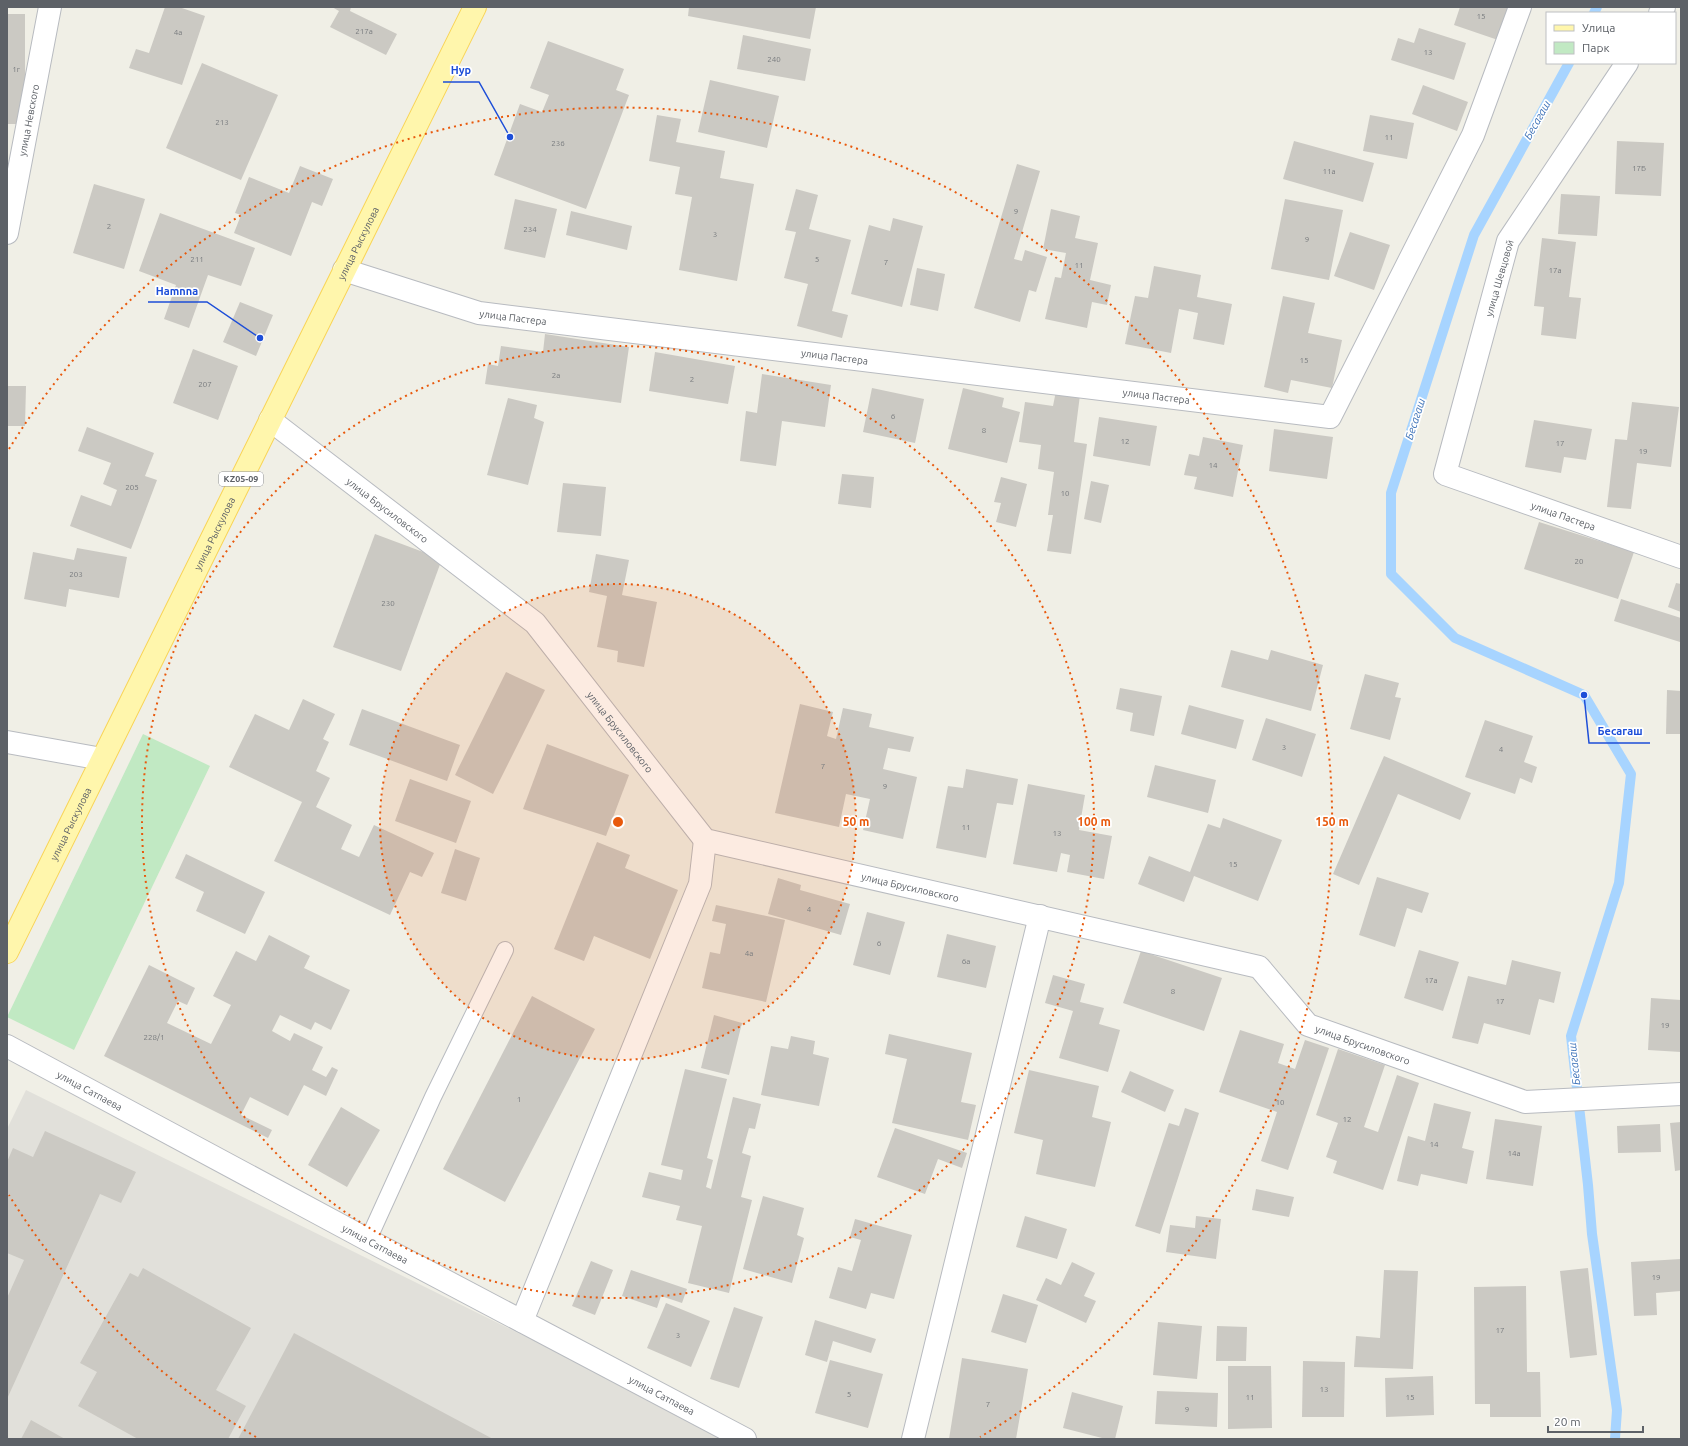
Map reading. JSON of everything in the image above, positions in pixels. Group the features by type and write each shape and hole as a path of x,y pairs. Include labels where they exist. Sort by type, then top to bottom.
{"main road":[{"name":"улица Рыскулова","path":"7,952 475,7"}],"street":[{"name":"улица Невского","path":"7,233 50,7"},
{"name":"улица Пастера","path":"344,270 479,313 1330,417 1473,135 1520,7"},
{"name":"улица Шевцовой","path":"1445,474 1508,241 1625,64"},
{"name":"улица Брусиловского","path":"270,420 535,623 705,840 1259,967 1308,1025 1525,1102 1681,1094"},
{"name":"улица Пастера","path":"1445,474 1681,557"},
{"path":"7,742 102,759"},
{"path":"522,1321 700,884 705,840"},
{"path":"913,1439 1040,916"},
{"name":"улица Сатпаева","path":"7,1046 368,1240 745,1439"}],"lane":[{"path":"368,1240 433,1097 504,950"}],"shaded area":[{"path":"26,1090 733,1439 7,1439 7,1129"}],"green space":[{"path":"143,734 210,766 74,1050 7,1017"}],"building":[{"path":"165,7 179,7 205,16 182,85 129,68 136,49 149,53"},
{"path":"332,7 351,7 350,11 397,34 386,55 330,27 339,11"},
{"path":"689,7 816,7 810,39 688,16"},
{"path":"1460,7 1509,7 1498,40 1454,25"},
{"path":"7,14 25,14 25,124 7,124"},
{"path":"1419,28 1466,43 1454,80 1391,60 1398,38 1414,43"},
{"path":"743,35 811,49 805,81 737,69"},
{"path":"548,41 624,69 616,90 629,95 586,209 494,175 520,104 542,112 549,95 530,88"},
{"path":"202,63 278,95 241,180 166,148"},
{"path":"710,80 779,96 767,148 698,132"},
{"path":"1423,85 1468,102 1457,131 1412,114"},
{"path":"657,115 681,119 676,142 725,151 720,178 754,184 737,281 679,270 692,197 675,194 680,167 649,161"},
{"path":"1370,115 1414,123 1407,159 1363,151"},
{"path":"1294,141 1374,163 1363,202 1283,179"},
{"path":"1617,141 1664,143 1661,196 1615,194"},
{"path":"1017,164 1040,171 1014,259 1022,261 1025,250 1047,257 1036,292 1029,290 1020,322 974,308"},
{"path":"300,166 333,179 322,206 312,202 291,256 234,233 241,215 235,213 249,177 289,193"},
{"path":"94,184 145,199 124,269 73,253"},
{"path":"796,189 818,195 809,229 851,240 832,311 848,315 842,338 797,326 808,284 784,278 796,232 785,230"},
{"path":"1561,194 1600,196 1597,236 1558,234"},
{"path":"515,199 557,209 545,258 504,249"},
{"path":"1285,199 1343,210 1329,280 1271,269"},
{"path":"1051,209 1080,216 1075,238 1098,243 1090,280 1111,285 1107,305 1092,302 1087,328 1045,319 1055,277 1061,278 1066,253 1043,249"},
{"path":"571,211 632,226 627,250 566,235"},
{"path":"160,213 255,248 241,286 208,275 189,328 164,319 176,285 139,271"},
{"path":"893,218 923,226 902,307 851,294 869,225 890,231"},
{"path":"1350,232 1390,245 1374,290 1334,276"},
{"path":"1542,238 1576,242 1569,297 1581,298 1576,339 1541,335 1544,307 1534,306"},
{"path":"1154,266 1201,275 1197,297 1232,304 1224,345 1193,339 1198,313 1179,309 1171,353 1125,344 1135,296 1148,298"},
{"path":"917,268 945,274 938,311 910,305"},
{"path":"1283,296 1315,303 1308,333 1342,340 1332,388 1291,380 1288,393 1264,387"},
{"path":"240,302 273,315 256,356 223,342"},
{"path":"545,334 629,347 621,403 485,384 488,364 498,366 501,346 543,352"},
{"path":"193,349 238,366 218,420 173,403"},
{"path":"655,352 735,366 728,404 649,391"},
{"path":"762,374 831,385 825,427 782,421 776,466 740,461 746,411 757,413"},
{"path":"7,386 26,386 25,426 7,426"},
{"path":"872,388 924,399 915,443 863,432"},
{"path":"963,388 1004,398 1002,407 1020,412 1007,463 948,449"},
{"path":"1056,391 1080,395 1074,442 1087,444 1071,554 1047,551 1053,515 1048,515 1054,472 1038,469 1041,445 1019,442 1025,402 1053,406"},
{"path":"508,398 537,405 534,418 544,422 528,485 487,475"},
{"path":"1632,402 1679,407 1671,467 1637,463 1631,509 1607,507 1615,439 1627,440"},
{"path":"1099,417 1157,426 1150,466 1093,456"},
{"path":"1534,420 1592,429 1586,460 1564,457 1561,473 1525,467"},
{"path":"87,427 154,453 145,476 157,480 131,549 70,526 81,495 111,506 117,490 103,484 111,463 78,451"},
{"path":"1274,429 1333,437 1327,479 1269,471"},
{"path":"1203,437 1243,445 1233,497 1194,489 1197,477 1184,475 1189,454 1199,456"},
{"path":"842,474 874,477 871,508 838,504"},
{"path":"1001,477 1027,484 1016,527 996,522 1001,503 994,502"},
{"path":"1091,481 1109,485 1101,523 1084,519"},
{"path":"563,483 606,487 601,536 557,532"},
{"path":"1539,522 1634,552 1618,599 1524,569"},
{"path":"375,534 442,559 401,671 333,647"},
{"path":"77,548 127,557 119,598 69,589 66,607 24,599 33,552 74,560"},
{"path":"596,554 629,560 622,595 657,602 644,667 617,662 618,651 597,647 607,596 589,592"},
{"path":"1676,583 1681,584 1681,612 1668,607"},
{"path":"1621,599 1681,618 1680,642 1614,621"},
{"path":"1231,650 1268,660 1271,650 1323,665 1311,711 1221,687"},
{"path":"506,672 545,690 493,794 455,775"},
{"path":"1365,674 1399,683 1395,697 1401,698 1390,740 1350,729"},
{"path":"1120,688 1162,696 1154,736 1130,731 1133,713 1116,709"},
{"path":"1667,690 1681,691 1681,734 1666,734"},
{"path":"303,699 335,714 323,739 329,742 316,771 330,778 316,807 352,825 341,849 359,857 374,825 434,853 422,877 410,872 390,915 274,861 302,802 229,767 255,714 289,730"},
{"path":"800,704 833,712 827,736 836,739 843,708 872,714 869,727 914,737 910,752 888,748 883,769 917,777 903,839 863,830 870,799 846,794 839,827 775,813"},
{"path":"1189,705 1244,720 1236,749 1181,734"},
{"path":"362,709 460,745 447,781 349,745"},
{"path":"1266,718 1316,734 1302,777 1252,760"},
{"path":"1485,720 1533,736 1524,762 1537,767 1532,783 1520,778 1515,794 1465,777"},
{"path":"547,744 629,775 606,836 523,809"},
{"path":"1384,756 1471,793 1460,820 1398,794 1359,885 1333,874"},
{"path":"1155,765 1216,780 1208,813 1147,797"},
{"path":"966,769 1018,779 1013,805 997,803 986,858 936,848 948,786 963,788"},
{"path":"410,779 471,801 456,843 395,821"},
{"path":"1028,784 1085,795 1079,830 1112,836 1104,879 1067,872 1070,855 1061,853 1057,872 1013,864"},
{"path":"1223,818 1282,840 1258,901 1194,876 1184,902 1138,884 1149,856 1190,872 1208,824 1220,828"},
{"path":"597,842 630,855 625,868 678,890 650,959 594,936 584,961 554,949"},
{"path":"455,849 480,858 466,901 441,893"},
{"path":"186,854 265,892 245,934 196,911 204,892 175,878"},
{"path":"1377,877 1429,893 1422,913 1407,908 1395,947 1359,935"},
{"path":"778,878 801,885 800,890 850,904 841,935 768,914"},
{"path":"716,905 785,920 766,1002 702,988 710,952 720,954 726,924 712,921"},
{"path":"867,912 905,922 890,975 853,965"},
{"path":"947,934 996,946 986,988 937,977"},
{"path":"269,935 310,956 304,968 350,990 331,1030 315,1022 311,1030 280,1015 272,1031 290,1041 294,1033 323,1047 312,1070 326,1077 332,1067 338,1070 326,1096 304,1085 288,1116 250,1097 241,1115 272,1130 268,1138 104,1056 149,965 195,988 187,1005 178,1001 167,1023 211,1044 231,1005 213,996 236,951 256,961"},
{"path":"1419,950 1459,962 1443,1011 1404,998"},
{"path":"1141,951 1222,978 1204,1031 1123,1003"},
{"path":"1512,960 1561,972 1554,1003 1539,999 1530,1035 1484,1023 1478,1044 1452,1038 1468,976 1506,985"},
{"path":"1053,975 1085,984 1080,1002 1104,1008 1099,1024 1120,1030 1108,1072 1059,1058 1073,1011 1045,1003"},
{"path":"532,996 595,1029 505,1202 443,1169"},
{"path":"1651,998 1681,1000 1681,1052 1648,1050"},
{"path":"714,1015 742,1023 729,1075 701,1068"},
{"path":"1240,1030 1284,1044 1278,1063 1295,1069 1305,1040 1329,1048 1288,1170 1261,1161 1277,1112 1219,1092"},
{"path":"889,1034 972,1053 961,1102 976,1105 968,1140 892,1123 907,1059 885,1054"},
{"path":"791,1036 815,1041 813,1054 829,1058 819,1106 761,1095 771,1046 788,1049"},
{"path":"1338,1049 1385,1065 1364,1127 1378,1132 1397,1075 1419,1083 1383,1190 1333,1173 1337,1161 1326,1157 1338,1123 1316,1115"},
{"path":"685,1069 727,1079 707,1158 713,1160 706,1187 711,1189 733,1097 761,1104 755,1129 749,1128 742,1153 751,1156 741,1197 752,1200 729,1293 688,1283 702,1226 676,1220 680,1206 642,1197 649,1172 681,1180 683,1170 661,1165"},
{"path":"1029,1070 1099,1086 1092,1117 1111,1122 1095,1187 1036,1174 1043,1140 1014,1133"},
{"path":"1130,1071 1174,1090 1165,1112 1121,1092"},
{"path":"1434,1103 1471,1112 1462,1148 1474,1151 1467,1184 1421,1174 1418,1186 1397,1181 1408,1136 1425,1141"},
{"path":"341,1107 380,1130 347,1187 308,1165"},
{"path":"1185,1108 1199,1113 1160,1234 1135,1226 1169,1123 1179,1126"},
{"path":"1495,1119 1542,1126 1533,1186 1486,1179"},
{"path":"1681,1122 1681,1170 1675,1171 1670,1123"},
{"path":"1660,1124 1661,1152 1618,1153 1617,1126"},
{"path":"895,1128 967,1153 962,1168 938,1159 925,1194 877,1177"},
{"path":"45,1131 136,1172 121,1203 100,1194 7,1399 7,1298 24,1260 7,1253 7,1162 13,1148 33,1157"},
{"path":"1256,1189 1294,1197 1289,1217 1252,1210"},
{"path":"763,1196 804,1208 797,1235 804,1238 792,1283 743,1269"},
{"path":"1025,1216 1067,1229 1057,1259 1016,1247"},
{"path":"1196,1216 1221,1219 1216,1259 1166,1252 1170,1225 1195,1228"},
{"path":"855,1219 912,1235 894,1299 871,1293 866,1309 829,1298 838,1267 852,1271 861,1240 850,1237"},
{"path":"1681,1259 1681,1291 1656,1293 1657,1315 1634,1316 1631,1262"},
{"path":"591,1261 613,1270 595,1315 572,1306"},
{"path":"1072,1262 1095,1273 1084,1296 1096,1301 1086,1323 1036,1300 1046,1278 1061,1285"},
{"path":"143,1268 251,1328 216,1390 246,1406 228,1439 138,1439 78,1406 97,1372 80,1363 130,1273 138,1277"},
{"path":"1588,1268 1597,1355 1570,1358 1560,1271"},
{"path":"631,1270 687,1289 682,1303 661,1296 657,1308 622,1296"},
{"path":"1384,1270 1418,1271 1413,1369 1354,1367 1356,1336 1380,1338"},
{"path":"1526,1286 1527,1372 1540,1372 1541,1417 1490,1417 1490,1404 1475,1404 1474,1287"},
{"path":"1003,1294 1038,1305 1026,1343 991,1332"},
{"path":"666,1303 710,1321 691,1367 647,1348"},
{"path":"734,1307 763,1317 739,1388 710,1379"},
{"path":"815,1320 876,1339 871,1353 833,1341 827,1362 805,1355"},
{"path":"1158,1322 1202,1326 1197,1379 1153,1375"},
{"path":"1217,1326 1247,1327 1246,1361 1216,1361"},
{"path":"294,1333 493,1439 238,1439"},
{"path":"962,1358 1028,1369 1016,1439 949,1439"},
{"path":"830,1360 883,1374 868,1428 815,1413"},
{"path":"1303,1361 1345,1362 1344,1417 1302,1417"},
{"path":"1228,1366 1271,1366 1272,1428 1228,1429"},
{"path":"1433,1376 1434,1415 1386,1417 1385,1378"},
{"path":"1157,1391 1218,1393 1217,1427 1155,1424"},
{"path":"1072,1392 1123,1406 1115,1439 1106,1439 1063,1428"},
{"path":"31,1420 65,1439 21,1439"}],"waterway":[{"name":"Бесагаш","path":"1594,12 1597,7"},
{"name":"Бесагаш","path":"1568,64 1474,235 1391,493 1391,574 1455,638 1584,695 1631,774 1619,883 1571,1036 1592,1234 1617,1410 1615,1439"}],"place":[{"name":"Hyp","path":"510,137"},
{"name":"Hamnna","path":"260,338"},
{"name":"Бесагаш","path":"1584,695"}]}
